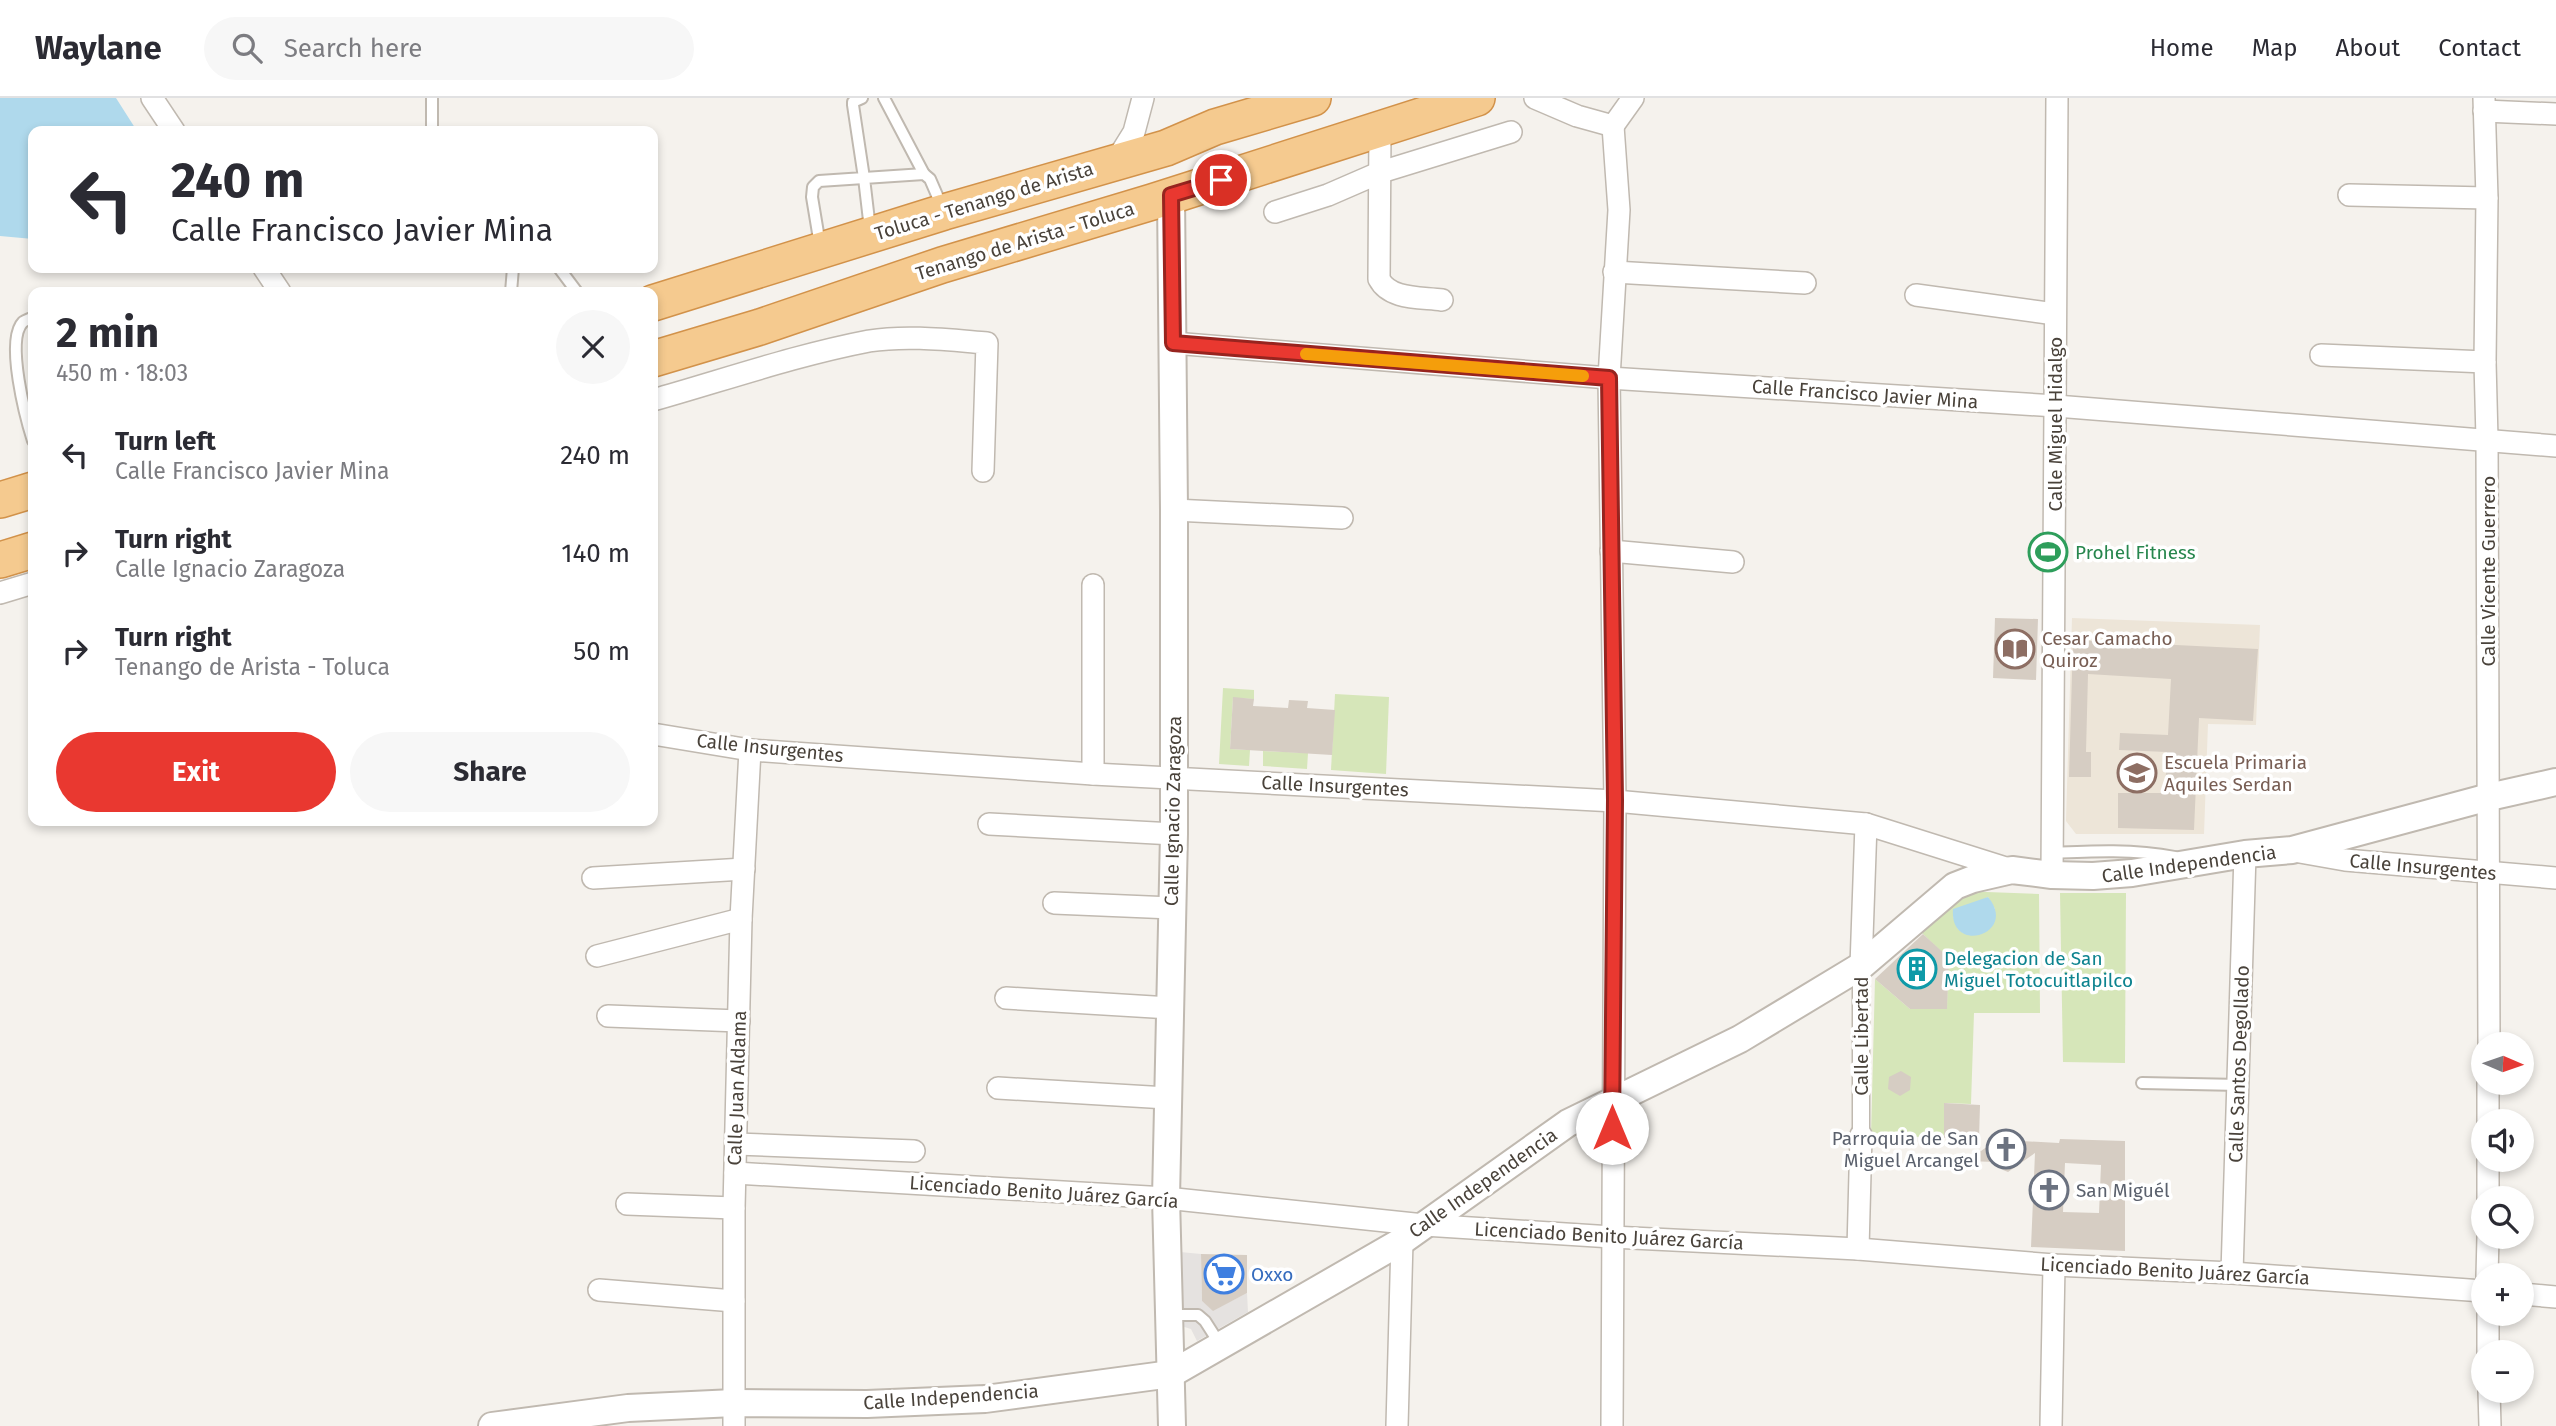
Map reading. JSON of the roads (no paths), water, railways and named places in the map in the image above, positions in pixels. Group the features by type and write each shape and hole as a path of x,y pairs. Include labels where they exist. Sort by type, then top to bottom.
{"highway":[{"name":"Toluca - Tenango de Arista","path":"658,301 944,212 1166,148 1260,104 1313,98"},
{"name":"Tenango de Arista - Toluca","path":"658,358 760,327 942,265 1478,98"},
{"path":"0,500 28,492"},
{"path":"0,560 28,552"}],"street":[{"path":"152,98 171,126"},
{"path":"1116,162 1134,132 1143,98"},
{"path":"1535,98 1577,116 1613,126"},
{"path":"1612,1426 1615,800 1609,378 1619,210 1613,126 1633,98"},
{"name":"Calle Miguel Hidalgo","path":"2052,864 2057,98"},
{"path":"2484,104 2556,114"},
{"name":"Calle Vicente Guerrero","path":"2484,104 2487,198 2484,362 2487,439 2489,1032"},
{"path":"1380,130 1379,279 1384,288 1392,294 1442,300"},
{"path":"1275,212 1328,195 1381,172 1511,132"},
{"name":"Calle Ignacio Zaragoza","path":"1171,195 1174,834 1166,1199 1172,1426"},
{"path":"2349,195 2487,198"},
{"path":"1614,272 1805,283"},
{"path":"1916,295 2054,313"},
{"path":"658,399 796,359 871,341 906,339 986,343 983,471"},
{"name":"Calle Francisco Javier Mina","path":"1173,343 1609,378 2056,407 2556,446"},
{"path":"2321,355 2484,362"},
{"path":"1174,510 1342,518"},
{"path":"1611,551 1733,562"},
{"path":"0,593 28,585"},
{"path":"1093,585 1093,774"},
{"name":"Calle Insurgentes","path":"658,735 750,750 1093,774 1615,800 1866,824 2012,870"},
{"name":"Calle Juan Aldama","path":"734,1414 734,1208 741,919 750,750"},
{"name":"Calle Independencia","path":"492,1426 628,1408 734,1414 985,1399 1171,1374 1402,1241 1568,1124 1740,1039 1861,966 1955,886 2012,870 2052,864 2093,876 2132,873 2245,854 2292,850 2488,797 2556,782"},
{"path":"989,824 1174,834"},
{"name":"Calle Libertad","path":"1858,1249 1861,966 1866,824"},
{"name":"Calle Insurgentes","path":"2292,850 2345,860 2556,878"},
{"name":"Calle Santos Degollado","path":"2232,1273 2240,1085 2245,854"},
{"path":"593,878 744,869"},
{"path":"1054,903 1172,908"},
{"path":"597,956 741,919"},
{"path":"1006,998 1170,1008"},
{"path":"608,1016 739,1021"},
{"path":"998,1088 1167,1098"},
{"path":"736,1143 915,1151"},
{"name":"Licenciado Benito Juárez García","path":"735,1173 1166,1199 1424,1225 1858,1249 2054,1265 2232,1273 2471,1289"},
{"path":"627,1204 734,1208"},
{"path":"1397,1426 1402,1241"},
{"path":"2051,1426 2054,1265"},
{"path":"599,1290 734,1301"},
{"path":"2534,1295 2556,1297"},
{"path":"2489,1403 2490,1426"}],"lane":[{"path":"432,98 432,126"},
{"path":"862,98 853,102 852,106 870,236"},
{"path":"884,98 924,174 930,179 944,212"},
{"path":"821,252 812,197 813,187 819,181 924,174"},
{"path":"28,320 23,322 17,333 15,353 28,421"},
{"path":"2142,1083 2240,1085"},
{"path":"1170,1315 1198,1315 1221,1346"}],"water":[{"path":"0,98 116,98 134,126 28,126 28,239 0,236"},
{"path":"1988,897 1995,910 1995,921 1989,929 1970,936 1961,932 1955,923 1953,909"}],"place":[{"name":"Prohel Fitness","path":"2048,552"},
{"name":"Cesar Camacho Quiroz","path":"2015,649"},
{"name":"Escuela Primaria Aquiles Serdan","path":"2137,773"},
{"name":"Delegacion de San Miguel Totocuitlapilco","path":"1917,969"},
{"name":"Parroquia de San Miguel Arcangel","path":"2006,1149"},
{"name":"San Miguél","path":"2049,1190"},
{"name":"Oxxo","path":"1224,1274"}]}
